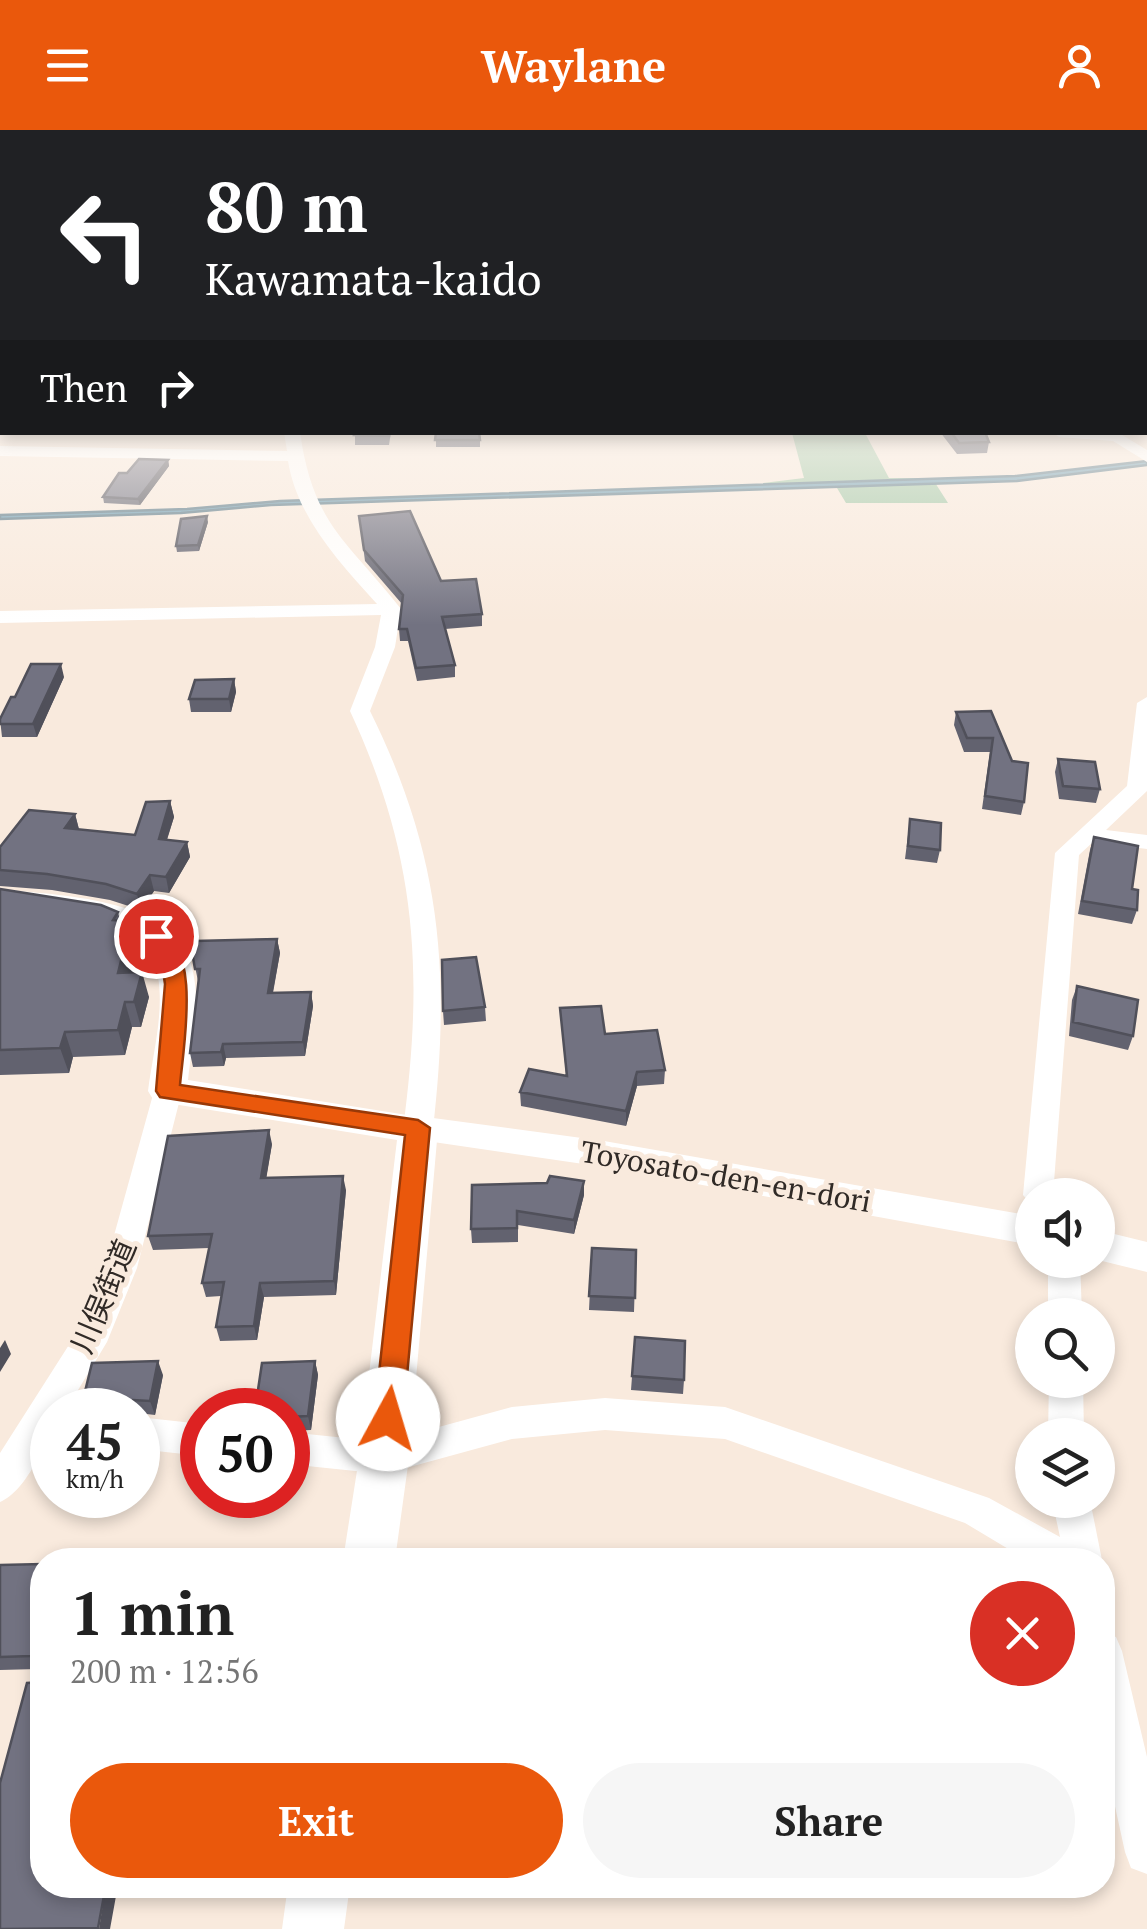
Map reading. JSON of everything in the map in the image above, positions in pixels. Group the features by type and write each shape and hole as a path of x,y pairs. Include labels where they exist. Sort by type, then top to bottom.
{"main road":[{"path":"0,899 132,921 156,936 172,957 176,984 168,1091 418,1128 384,1458 371,1548"},
{"path":"313,1929 318,1898"}],"street":[{"path":"294,457 305,496 363,578 392,609"},
{"path":"0,618 392,609"},
{"path":"392,609 384,647 360,711 380,749 416,852 430,990 428,1062 418,1128"},
{"path":"1039,1178 1067,853 1138,788 1147,703"},
{"path":"1087,834 1147,842"},
{"name":"川俣街道","path":"64,1388 95,1332 121,1268 168,1091"},
{"name":"Toyosato-den-en-dori","path":"418,1128 624,1157 1015,1228"},
{"path":"1115,1249 1147,1257"},
{"path":"310,1450 384,1458 531,1421 606,1414 725,1423 976,1510 1042,1548"},
{"name":"川俣街道","path":"1,1481 30,1443"},
{"path":"1075,1518 1081,1548"},
{"path":"1115,1709 1147,1852"}],"green space":[{"path":"798,457 878,457 889,478 932,478 948,503 846,503 837,488 765,488 763,483 804,478"}],"water":[{"path":"1147,461 1147,465 1017,481 271,505 181,513 0,519 0,515 187,509 280,501 1015,476"}],"building":[{"path":"139,459 168,460 138,499 103,497 119,473 127,473"},
{"path":"410,511 441,581 476,579 482,614 442,617 455,665 416,668 407,629 399,629 403,595 364,550 359,516"},
{"path":"207,516 198,545 176,546 181,519"},
{"path":"31,664 61,664 33,724 0,724 11,697 15,697"},
{"path":"234,679 229,699 189,699 195,680"},
{"path":"991,711 1012,761 1028,763 1024,802 985,796 993,738 967,738 956,712"},
{"path":"1058,759 1095,762 1100,789 1063,786"},
{"path":"170,801 159,839 187,842 166,877 150,875 137,894 106,884 0,870 0,847 29,810 75,814 65,828 135,835 146,802"},
{"path":"910,819 941,823 940,850 908,846"},
{"path":"1094,837 1138,846 1132,889 1138,890 1137,910 1082,901"},
{"path":"0,889 101,905 118,912 113,920 131,921 118,973 142,972 134,1002 125,1002 118,1030 65,1032 60,1048 0,1050"},
{"path":"277,939 268,993 311,992 303,1042 223,1044 221,1052 190,1053 200,969 195,969 195,941"},
{"path":"476,957 485,1007 443,1011 442,960"},
{"path":"1077,986 1138,1000 1133,1036 1073,1022"},
{"path":"601,1006 605,1034 657,1030 665,1070 637,1072 626,1111 520,1092 529,1069 567,1076 560,1008"},
{"path":"269,1130 261,1178 343,1176 334,1281 260,1283 254,1326 216,1327 224,1282 202,1283 212,1234 148,1236 168,1136"},
{"path":"550,1176 584,1181 574,1220 517,1211 517,1228 471,1229 472,1185 547,1183"},
{"path":"592,1248 636,1250 635,1298 589,1296"},
{"path":"635,1337 685,1341 684,1380 632,1376"},
{"path":"158,1361 153,1388 86,1388 92,1363"},
{"path":"315,1361 310,1400 310,1388 258,1388 262,1363"},
{"path":"30,1564 30,1656 0,1657 0,1565"},
{"path":"30,1683 30,1898 104,1898 98,1928 0,1929 0,1783"}],"route":[{"path":"156,936 172,957 176,984 168,1091 418,1128 388,1419"}]}
